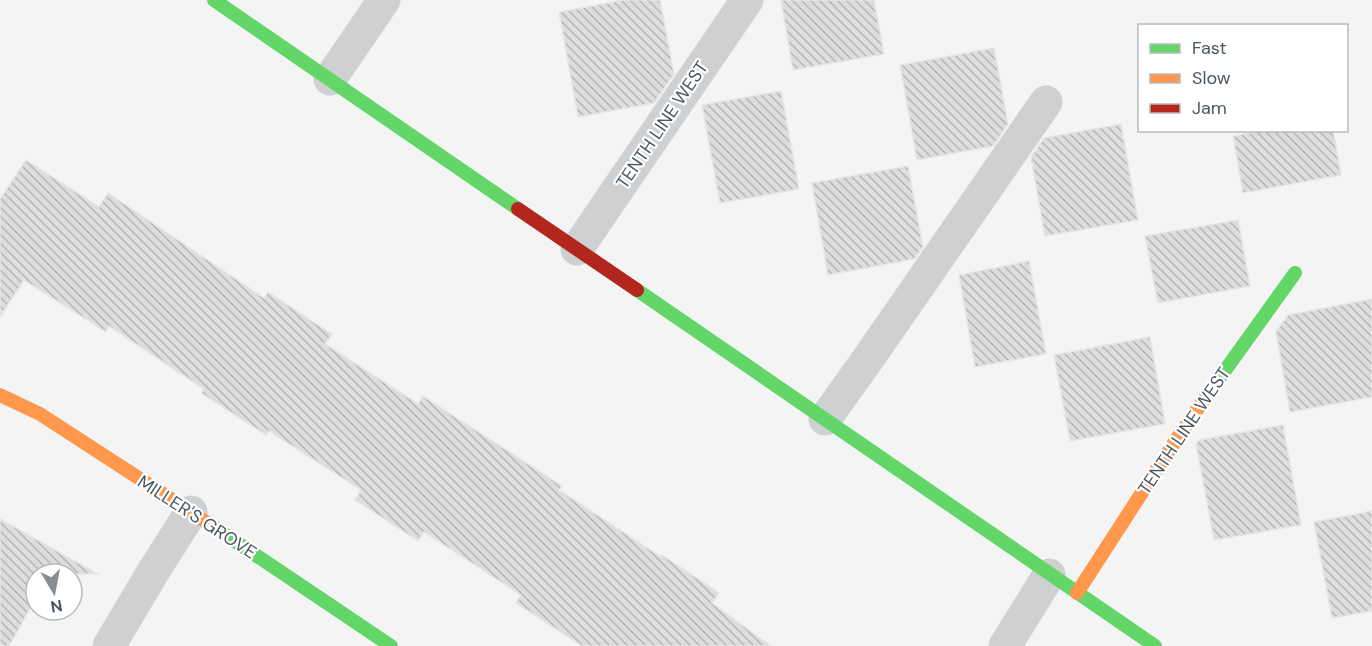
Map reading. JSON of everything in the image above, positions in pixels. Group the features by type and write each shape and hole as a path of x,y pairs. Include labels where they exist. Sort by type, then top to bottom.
{"street":[{"path":"214,0 1155,646"},
{"path":"330,79 384,0"},
{"name":"TENTH LINE WEST","path":"578,249 747,0"},
{"path":"825,419 1046,102"},
{"name":"TENTH LINE WEST","path":"1077,593 1176,440 1295,273"},
{"name":"MILLER'S GROVE","path":"0,395 40,414 391,646"},
{"path":"109,646 191,512"},
{"path":"1005,646 1049,574"}],"building":[{"path":"624,0 660,0 674,74 654,103 578,117 559,12"},
{"path":"781,0 874,0 884,54 793,70"},
{"path":"994,48 1008,124 993,146 917,160 900,65"},
{"path":"781,91 799,189 720,203 702,105"},
{"path":"1121,124 1138,220 1045,236 1031,157 1044,138"},
{"path":"1254,132 1333,132 1341,175 1243,193 1233,136"},
{"path":"26,160 99,207 108,193 264,298 268,292 332,334 325,344 418,404 423,396 562,486 559,490 719,593 712,603 771,646 582,646 516,603 521,595 424,532 418,541 355,500 361,490 269,431 266,435 201,393 204,389 109,326 106,332 24,280 0,317 0,199"},
{"path":"908,166 923,247 914,259 828,275 812,183"},
{"path":"1238,220 1250,286 1158,303 1145,236"},
{"path":"1029,261 1046,354 975,367 959,275"},
{"path":"1372,299 1372,397 1290,412 1276,332 1288,315"},
{"path":"1150,337 1165,423 1070,441 1054,355"},
{"path":"1283,425 1301,525 1214,540 1196,444 1199,440"},
{"path":"1372,511 1372,611 1332,618 1314,522"},
{"path":"0,519 77,562 24,562 24,619 9,646 0,646"},
{"path":"84,566 98,574 84,574"}],"traffic: fast":[{"path":"214,0 518,209"},
{"path":"1203,401 1295,273"},
{"path":"637,290 1155,646"},
{"path":"211,525 391,646"}],"traffic: slow":[{"path":"0,395 40,414 211,525"},
{"path":"1077,593 1203,401"}],"traffic: jam":[{"path":"518,209 637,290"}]}
